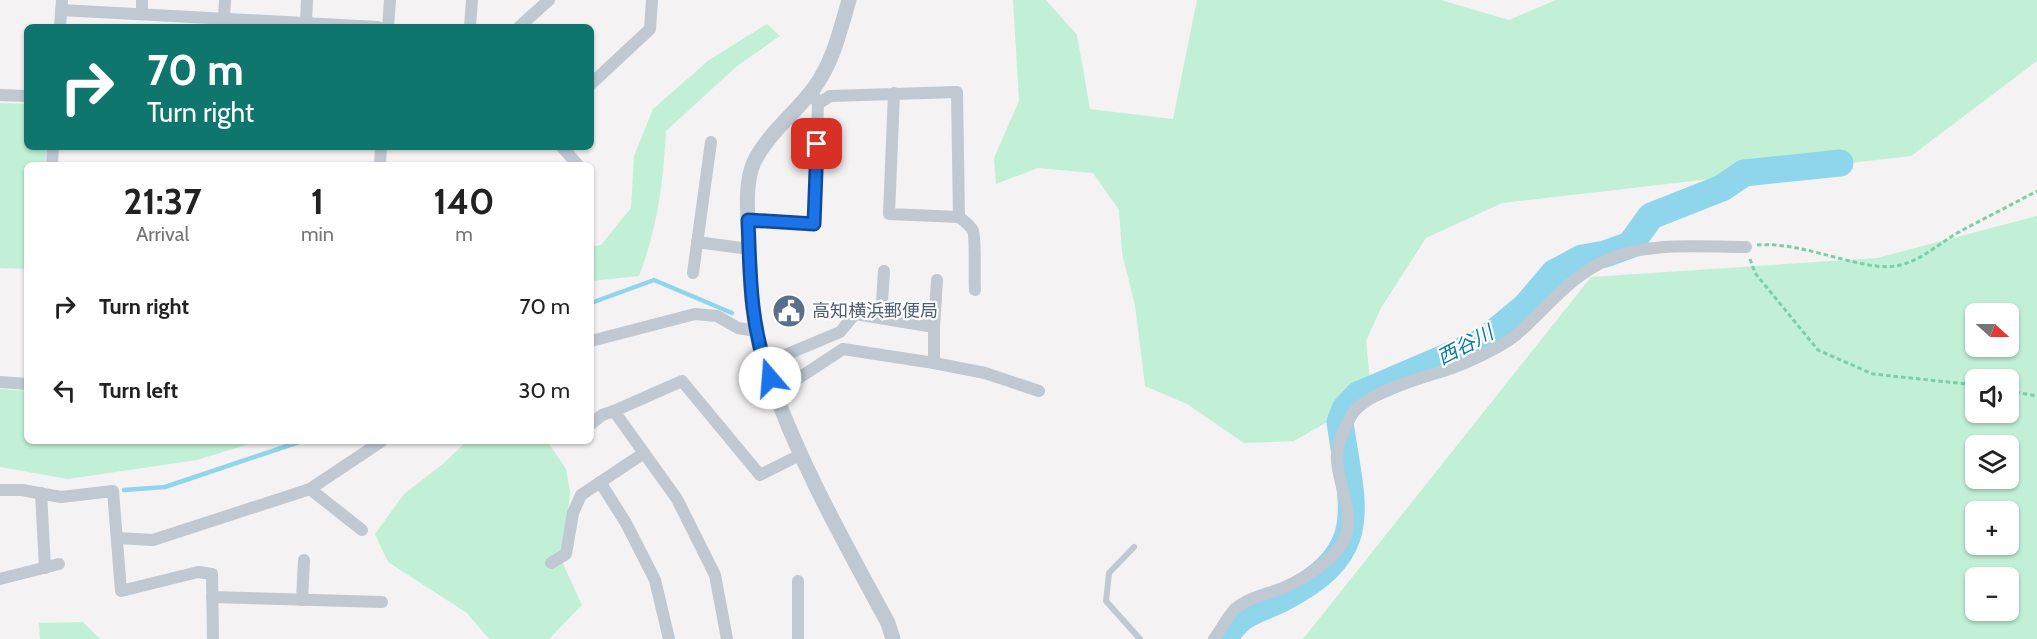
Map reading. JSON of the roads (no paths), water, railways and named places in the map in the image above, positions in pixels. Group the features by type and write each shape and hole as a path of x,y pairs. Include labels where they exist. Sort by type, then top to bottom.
{"street":[{"path":"141,14 142,0"},
{"path":"224,17 225,0"},
{"path":"306,22 307,0"},
{"path":"388,24 390,0"},
{"path":"470,24 472,0"},
{"path":"522,24 549,0"},
{"path":"594,81 650,29 652,0"},
{"path":"748,220 814,224 815,97 827,70 849,0"},
{"path":"60,24 61,5 141,14 335,24"},
{"path":"893,639 888,623 837,529 764,364 750,290 749,184 754,163 771,135 815,97 957,92 959,217"},
{"path":"894,93 889,214 959,217 972,228 975,238 972,259 975,290"},
{"path":"0,95 24,96"},
{"path":"693,273 711,142"},
{"path":"565,150 575,162"},
{"path":"697,242 749,249"},
{"path":"1214,639 1235,609 1248,601 1287,586 1324,562 1342,544 1348,523 1338,446 1352,414 1367,402 1402,383 1465,363 1515,337 1568,284 1607,260 1633,252 1674,246 1746,247"},
{"path":"881,318 884,271"},
{"path":"934,363 937,280"},
{"path":"594,340 695,314 717,316 738,328 756,331"},
{"path":"764,364 840,332 855,314 934,327"},
{"path":"776,393 843,349 985,373 1039,391"},
{"path":"594,422 602,415 682,381 760,475 802,454"},
{"path":"0,382 24,384"},
{"path":"614,411 676,499 715,575 727,639"},
{"path":"118,538 153,540 310,489 378,444"},
{"path":"551,563 566,554 573,513 581,495 644,453"},
{"path":"600,482 626,523 655,580 669,639"},
{"path":"310,489 362,530"},
{"path":"0,490 61,497 113,491 121,591 198,572 212,573 213,639"},
{"path":"41,493 45,568"},
{"path":"302,600 304,560"},
{"path":"0,579 59,564"},
{"path":"798,581 798,639"},
{"path":"212,597 382,602"}],"lane":[{"path":"1134,547 1109,573 1106,602 1140,639"}],"waterway":[{"name":"西谷川","path":"1224,639 1243,617 1283,598 1312,580 1332,563 1344,544 1350,525 1351,503 1340,422 1345,409 1358,395 1484,341 1525,307 1554,273 1582,258 1605,254 1630,245 1651,216 1722,188 1744,173 1840,163"},
{"path":"594,302 654,280 732,313"},
{"path":"124,490 165,487 293,444"}],"place":[{"name":"高知横浜郵便局","path":"789,311"}]}
